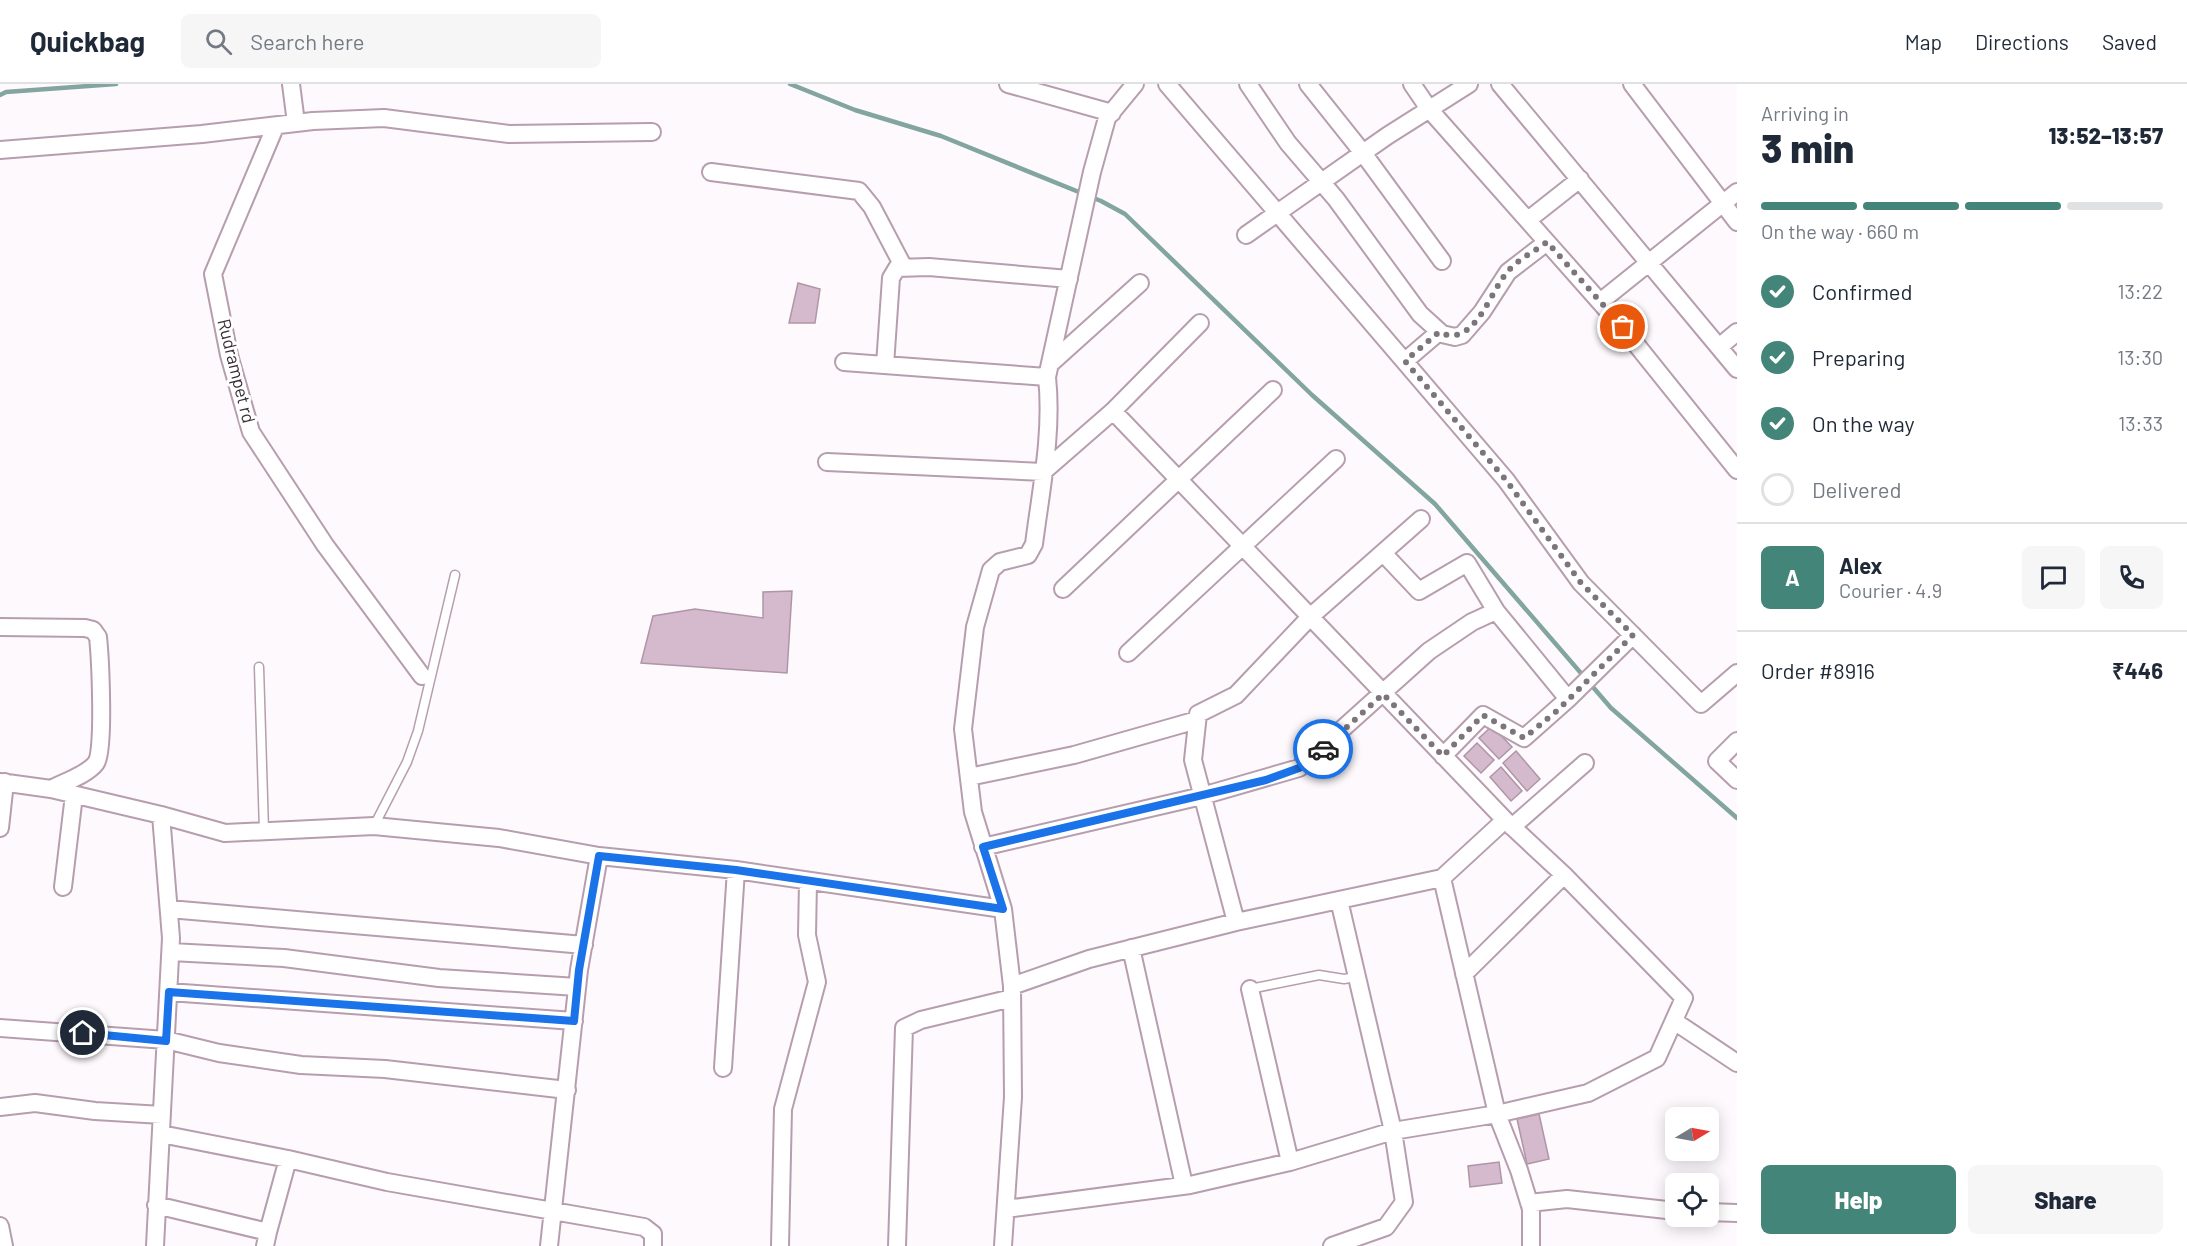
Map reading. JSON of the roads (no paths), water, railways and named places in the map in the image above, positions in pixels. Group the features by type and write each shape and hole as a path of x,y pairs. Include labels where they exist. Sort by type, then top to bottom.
{"street":[{"path":"1008,84 1112,112"},
{"path":"1003,1246 1012,1097 1012,992 1003,909 973,812 963,729 975,627 992,570 1000,561 1028,555 1034,544 1043,472 1049,370 1083,212 1107,118 1135,84"},
{"path":"1167,84 1506,480 1581,583 1701,704 1737,673"},
{"path":"1248,84 1288,143 1322,182 1420,314 1439,332 1455,337 1462,334 1482,312 1508,272 1547,242"},
{"path":"1308,84 1364,153 1442,261"},
{"path":"1412,84 1429,109 1600,302 1737,470"},
{"path":"1246,236 1364,153 1469,84"},
{"path":"1500,84 1737,369"},
{"path":"1632,84 1737,222"},
{"path":"291,86 296,123"},
{"path":"0,150 41,149 296,123 384,118 509,134 652,132"},
{"name":"Rudrampet rd","path":"273,132 213,274 229,355 251,432 325,545 422,676"},
{"path":"711,172 859,191 872,207 903,266"},
{"path":"1528,220 1580,179"},
{"path":"1600,302 1737,192"},
{"path":"885,365 891,278 897,268 903,266 1069,279"},
{"path":"844,362 1049,370 1140,283"},
{"path":"827,462 1043,472 1113,411 1200,323"},
{"path":"1405,361 1439,332"},
{"path":"1719,346 1737,332"},
{"path":"1063,589 1273,390"},
{"path":"1006,1209 1184,1185 1290,1162 1392,1131 1497,1114 1588,1093 1657,1058 1684,998 1564,875 1508,824 1113,411"},
{"path":"1128,653 1336,459"},
{"path":"1236,922 1193,760 1198,714 1236,695 1310,617 1384,555 1421,519"},
{"path":"1384,555 1419,591 1467,563 1496,611 1571,696"},
{"path":"983,847 1202,796 1299,768 1429,651 1472,622 1496,611"},
{"path":"0,627 85,628 93,630 98,638 101,716 98,758 88,769 51,789"},
{"path":"1443,756 1483,715 1524,738 1633,635"},
{"path":"969,777 1084,752 1197,720"},
{"path":"1737,741 1717,761 1737,780"},
{"path":"897,1246 904,1028 921,1020 1012,992 1089,959 1236,922 1442,878 1585,763"},
{"path":"0,828 2,782 51,789 225,833 374,826 499,838 599,856 736,870 1003,909"},
{"path":"63,887 74,795"},
{"path":"155,1246 171,952 161,815"},
{"path":"549,1246 577,987 599,856"},
{"path":"723,1068 736,870"},
{"path":"1464,974 1564,875"},
{"path":"1442,878 1497,1114 1529,1203 1531,1246"},
{"path":"780,1246 783,1109 817,982 807,935 808,881"},
{"path":"1332,1246 1386,1227 1404,1202 1392,1131 1339,900"},
{"path":"169,909 584,945"},
{"path":"1131,948 1184,1185"},
{"path":"171,952 284,958 439,978 577,987"},
{"path":"1250,989 1290,1162"},
{"path":"169,992 574,1021"},
{"path":"1674,1021 1737,1063"},
{"path":"0,1028 166,1041 219,1053 302,1065 385,1069 567,1090"},
{"path":"0,1107 36,1102 95,1111 162,1115"},
{"path":"161,1134 288,1159 387,1182 644,1227 652,1234 654,1246"},
{"path":"156,1204 266,1239 288,1159"},
{"path":"1529,1203 1567,1199 1665,1210"},
{"path":"1719,1212 1737,1213"},
{"path":"0,1226 2,1245"}],"lane":[{"path":"374,826 407,762 418,731 455,575"},
{"path":"259,668 264,831"},
{"path":"1250,989 1318,975 1344,979 1356,977"}],"waterway":[{"path":"0,95 6,92 116,84"},
{"path":"790,84 855,110 941,136 1101,201 1125,214 1312,395 1435,504 1611,708 1737,818"}]}
